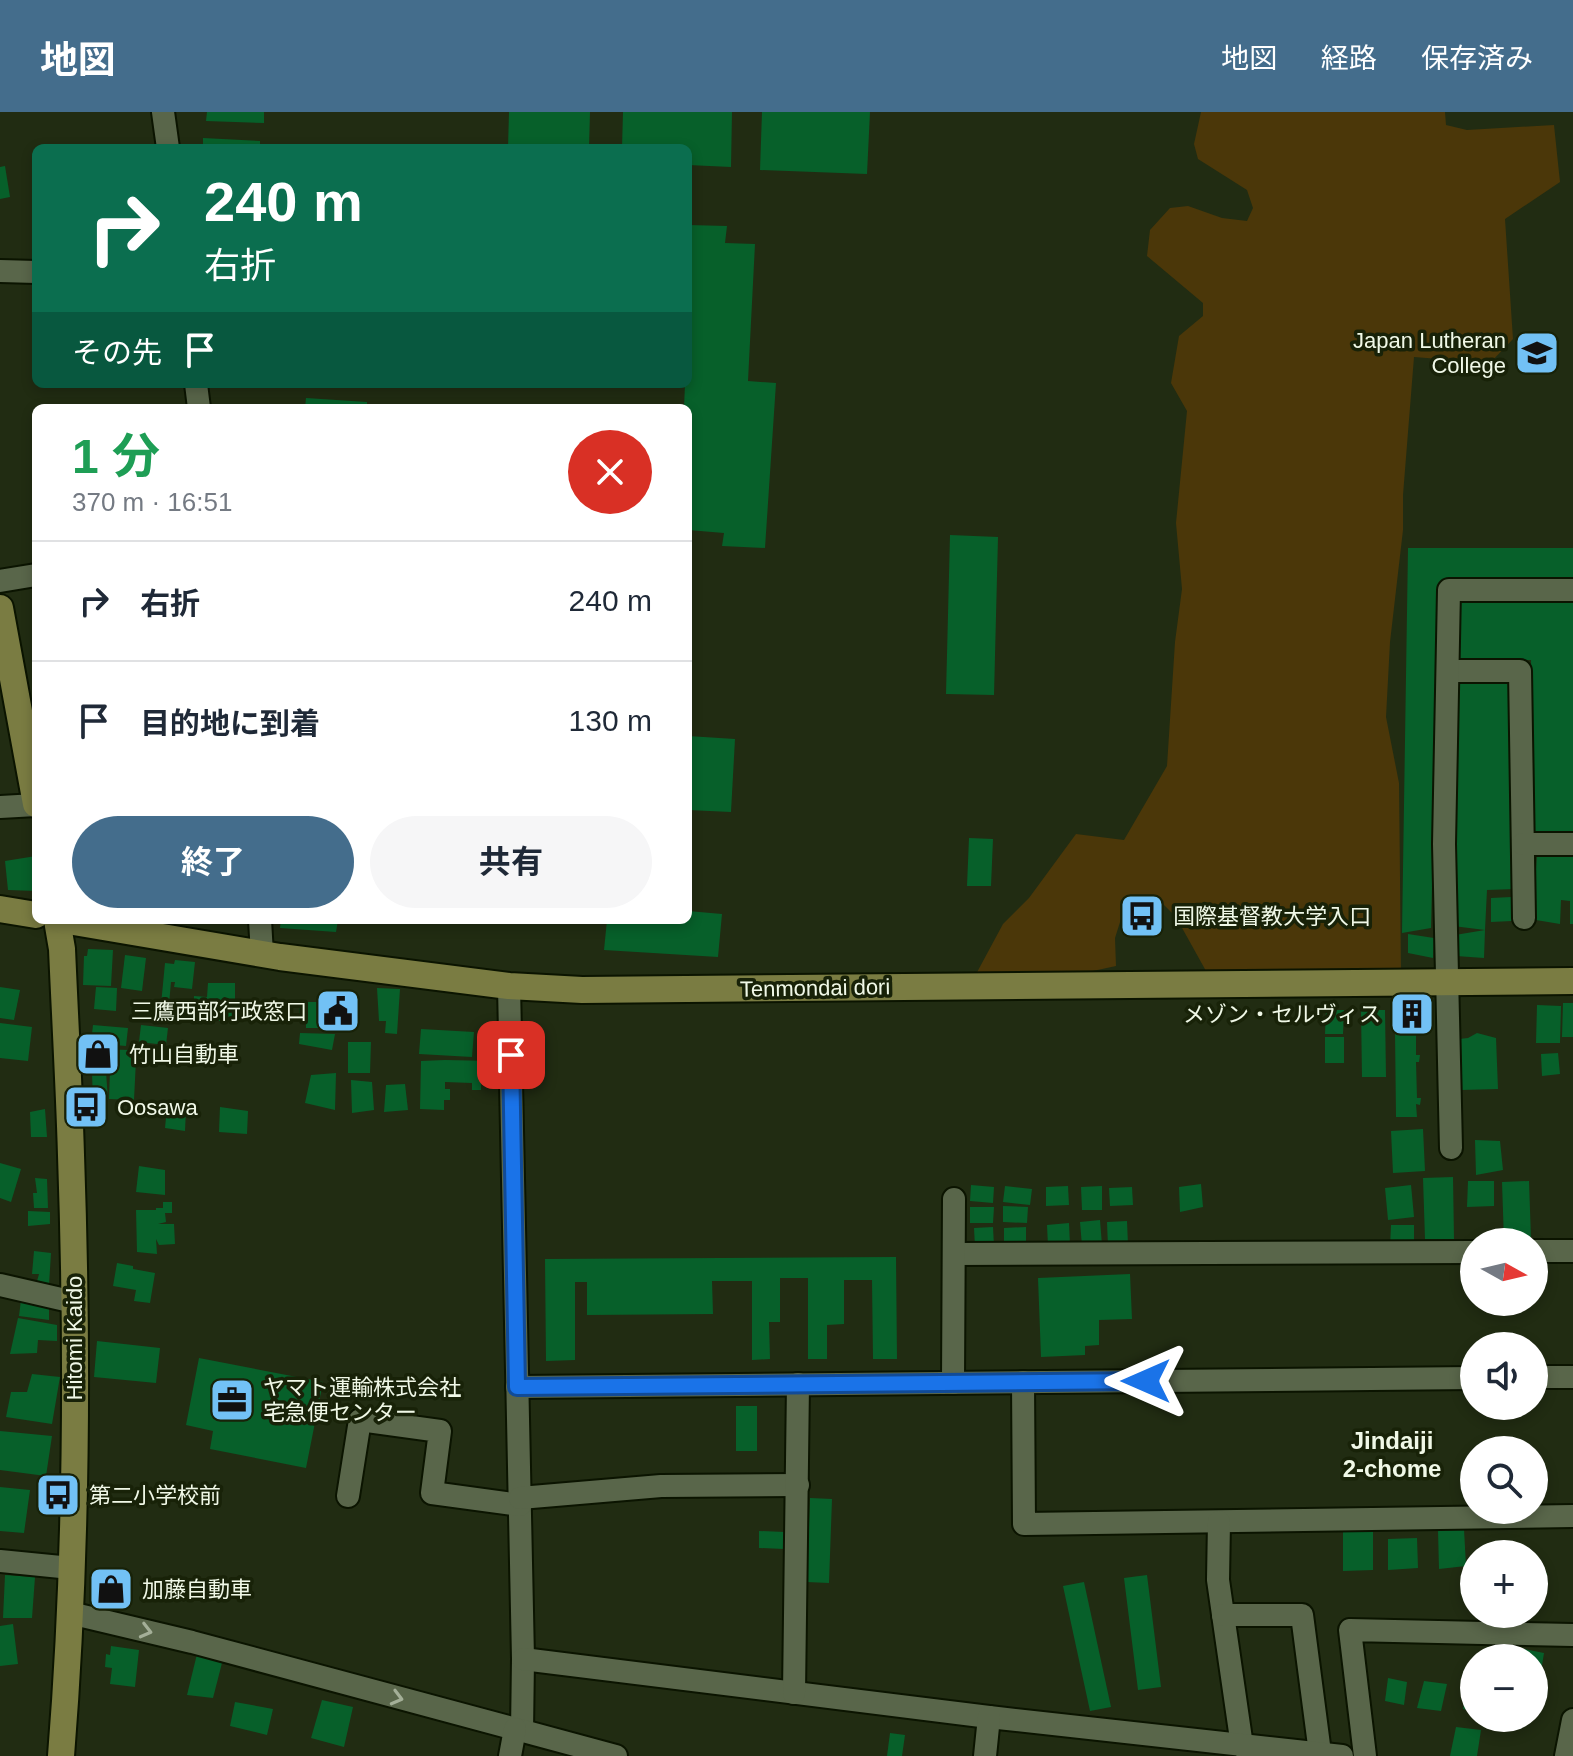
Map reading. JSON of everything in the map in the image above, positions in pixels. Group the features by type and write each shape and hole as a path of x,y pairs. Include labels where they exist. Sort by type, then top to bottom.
{"main road":[{"path":"0,608 32,782"},
{"path":"0,909 32,914"},
{"name":"Hitomi Kaido","path":"59,924 71,1156 74,1302 70,1613 61,1756"},
{"name":"Tenmondai dori","path":"83,924 262,954 509,986 639,991 1573,981"}],"street":[{"path":"163,112 167,144"},
{"path":"0,271 32,272"},
{"path":"0,581 32,576"},
{"path":"1451,1148 1444,844 1449,590 1573,590"},
{"path":"1448,671 1520,671 1524,918"},
{"path":"0,807 32,804"},
{"path":"1523,844 1573,844"},
{"path":"260,924 262,954"},
{"path":"509,986 523,1659 518,1730 510,1756"},
{"path":"953,1383 954,1199"},
{"path":"1548,1251 1573,1251"},
{"path":"954,1254 1460,1252"},
{"path":"0,1285 74,1302"},
{"path":"1548,1377 1573,1377"},
{"path":"517,1387 1460,1378"},
{"path":"1023,1382 1024,1524 1573,1516"},
{"path":"794,1693 798,1384"},
{"path":"348,1496 360,1420 440,1431 432,1493 520,1501 661,1486 798,1485"},
{"path":"1219,1522 1218,1580 1234,1749"},
{"path":"0,1561 71,1568"},
{"path":"70,1613 192,1642 616,1756"},
{"path":"523,1659 1234,1749 1331,1755 1302,1615 1223,1615"},
{"path":"1365,1756 1350,1630 1573,1635"},
{"path":"985,1756 989,1717"},
{"path":"1566,1756 1573,1720"}],"shaded area":[{"path":"1201,112 1445,112 1446,125 1467,130 1554,125 1560,182 1505,219 1513,339 1490,363 1414,357 1403,530 1390,642 1386,717 1399,783 1401,972 1211,980 1176,917 1156,897 1127,900 1115,938 1116,966 1093,971 975,976 1003,924 1029,898 1076,834 1124,840 1167,766 1175,642 1182,589 1176,523 1187,411 1171,383 1179,336 1203,316 1203,303 1147,256 1150,230 1170,208 1188,206 1222,218 1247,221 1253,208 1247,190 1198,159 1194,144"}],"building":[{"path":"207,112 264,112 264,123 206,121"},
{"path":"509,112 590,112 589,144 508,144"},
{"path":"623,112 732,112 731,167 692,165 692,144 622,144"},
{"path":"762,112 870,112 867,174 760,170"},
{"path":"203,138 260,141 260,144 203,144"},
{"path":"5,166 10,197 0,199 0,167"},
{"path":"692,225 727,226 725,243 755,244 748,381 776,383 765,548 722,546 724,533 692,530 692,404 684,404 685,388 692,388"},
{"path":"306,398 367,402 367,404 305,404"},
{"path":"950,535 998,537 994,695 946,694"},
{"path":"1408,548 1573,548 1573,584 1439,582 1431,928 1402,933"},
{"path":"1573,598 1573,834 1533,834 1531,660 1458,659 1461,601"},
{"path":"1458,677 1512,682 1515,889 1487,890 1485,930 1453,926"},
{"path":"692,736 735,739 731,812 692,810"},
{"path":"969,838 993,839 991,886 967,886"},
{"path":"1537,855 1573,855 1573,924 1570,924 1570,901 1561,900 1560,924 1524,918 1534,896"},
{"path":"32,857 32,891 8,890 5,861"},
{"path":"1511,897 1512,921 1491,922 1491,898"},
{"path":"692,911 722,914 718,957 604,950 607,924 692,924"},
{"path":"280,924 337,924 336,932 280,928"},
{"path":"1485,930 1484,958 1456,956 1455,935"},
{"path":"1408,934 1434,938 1433,958 1408,953"},
{"path":"88,949 113,950 111,986 83,985 84,956 87,956"},
{"path":"125,955 146,958 142,991 121,988"},
{"path":"175,960 195,962 192,989 174,987 175,982 171,982 168,1015 160,1015 165,963 174,964"},
{"path":"208,983 235,983 235,1021 219,1021 219,1014 209,1014 209,1018 193,1018 194,996 207,997"},
{"path":"0,987 20,990 14,1020 0,1018"},
{"path":"96,987 117,988 116,1011 94,1009"},
{"path":"377,988 400,989 397,1034 385,1033 386,1021 379,1021"},
{"name":"三鷹西部行政窓口","path":"328,993 349,993 348,1029 328,1029"},
{"name":"メゾン・セルヴィス","path":"1426,1000 1426,1028 1398,1028 1398,1001"},
{"path":"302,1002 322,1002 323,1028 306,1028 306,1020 299,1020"},
{"path":"1563,1003 1573,1003 1573,1037 1562,1037"},
{"path":"1537,1005 1561,1006 1560,1043 1536,1043"},
{"path":"1326,1010 1344,1010 1343,1034 1325,1034"},
{"path":"1361,1010 1385,1010 1386,1077 1362,1077"},
{"path":"0,1023 32,1027 28,1061 0,1058"},
{"path":"93,1025 128,1028 126,1046 91,1043"},
{"path":"141,1025 168,1028 166,1045 139,1042"},
{"path":"421,1029 474,1032 472,1057 419,1054"},
{"path":"1416,1031 1416,1055 1420,1055 1419,1062 1416,1062 1420,1105 1416,1104 1417,1117 1396,1117 1395,1032"},
{"path":"300,1033 335,1034 332,1050 299,1044"},
{"path":"1477,1033 1496,1038 1498,1089 1461,1090 1459,1039"},
{"path":"1325,1037 1344,1037 1344,1063 1325,1063"},
{"path":"348,1042 371,1042 370,1073 348,1073"},
{"path":"91,1049 131,1050 131,1059 136,1060 134,1100 109,1099 110,1070 91,1069"},
{"path":"1558,1053 1560,1074 1542,1076 1541,1054"},
{"path":"421,1061 493,1061 492,1084 481,1084 481,1090 472,1090 472,1083 445,1082 445,1089 450,1089 450,1100 444,1100 444,1110 420,1109"},
{"path":"106,1072 108,1100 93,1101 92,1073"},
{"path":"336,1073 335,1110 305,1103 311,1075"},
{"path":"351,1080 372,1082 374,1110 352,1113"},
{"path":"405,1084 408,1110 384,1112 386,1085"},
{"path":"167,1107 186,1109 185,1131 165,1128"},
{"path":"220,1107 248,1111 247,1134 219,1132"},
{"path":"45,1109 47,1137 31,1137 30,1112"},
{"path":"1423,1129 1425,1171 1393,1173 1391,1131"},
{"path":"1475,1140 1500,1141 1503,1170 1476,1175"},
{"path":"0,1163 21,1169 11,1202 0,1198"},
{"path":"139,1166 165,1170 165,1195 136,1192"},
{"path":"1453,1177 1454,1239 1425,1239 1423,1178"},
{"path":"35,1178 47,1179 48,1208 34,1208 33,1193 37,1193"},
{"path":"1468,1181 1494,1181 1494,1206 1467,1207"},
{"path":"1529,1181 1531,1228 1504,1228 1502,1182"},
{"path":"1201,1184 1203,1207 1180,1212 1179,1187"},
{"path":"971,1185 994,1187 993,1203 970,1201"},
{"path":"1411,1185 1414,1217 1388,1220 1385,1188"},
{"path":"1005,1186 1032,1189 1030,1205 1003,1202"},
{"path":"1068,1186 1069,1205 1046,1206 1046,1187"},
{"path":"1102,1186 1102,1210 1082,1210 1081,1187"},
{"path":"1132,1187 1133,1205 1110,1206 1109,1188"},
{"path":"163,1202 172,1202 172,1213 165,1213 166,1222 158,1224 174,1224 175,1244 159,1245 156,1239 157,1254 137,1252 136,1210 163,1208"},
{"path":"1003,1206 1028,1207 1027,1223 1003,1222"},
{"path":"970,1207 994,1207 993,1223 970,1223"},
{"path":"28,1211 50,1212 50,1224 28,1226"},
{"path":"1100,1220 1102,1245 1082,1246 1080,1222"},
{"path":"1127,1221 1128,1245 1108,1247 1107,1222"},
{"path":"1069,1223 1070,1245 1048,1246 1047,1225"},
{"path":"1391,1225 1414,1225 1414,1248 1390,1248"},
{"path":"993,1227 994,1246 975,1247 974,1228"},
{"path":"1026,1227 1026,1246 1004,1247 1004,1228"},
{"path":"34,1251 51,1253 49,1285 36,1285 39,1274 32,1274"},
{"path":"896,1257 897,1359 873,1359 872,1280 844,1280 844,1324 827,1325 827,1359 808,1359 808,1278 780,1278 780,1322 769,1322 770,1359 752,1360 752,1281 712,1281 713,1314 587,1315 587,1282 575,1282 575,1360 546,1361 545,1259"},
{"path":"117,1263 155,1273 150,1303 134,1301 136,1290 113,1286"},
{"path":"1130,1274 1132,1319 1099,1320 1099,1345 1085,1346 1085,1355 1041,1357 1038,1278"},
{"path":"21,1300 49,1306 49,1320 19,1316"},
{"path":"18,1318 57,1325 57,1341 38,1340 37,1353 10,1354"},
{"path":"97,1341 160,1348 156,1383 94,1377"},
{"path":"199,1358 323,1382 306,1468 210,1449 213,1431 186,1425"},
{"path":"32,1374 60,1377 52,1424 6,1417 11,1392 27,1392"},
{"path":"736,1406 757,1406 757,1451 736,1451"},
{"path":"0,1431 52,1436 46,1476 0,1470"},
{"path":"0,1487 30,1490 24,1533 0,1531"},
{"path":"810,1498 832,1499 829,1583 807,1582"},
{"path":"1464,1529 1465,1540 1460,1540 1460,1567 1439,1569 1438,1530"},
{"path":"1373,1530 1373,1570 1343,1571 1343,1532"},
{"path":"759,1531 785,1532 784,1549 759,1548"},
{"path":"1417,1538 1418,1568 1388,1570 1388,1539"},
{"path":"96,1570 128,1576 121,1610 90,1605"},
{"path":"5,1575 35,1577 32,1618 3,1618"},
{"path":"1147,1575 1161,1687 1138,1690 1124,1578"},
{"path":"1084,1582 1111,1707 1090,1711 1063,1586"},
{"path":"13,1624 18,1664 0,1666 0,1626"},
{"path":"111,1646 139,1650 135,1687 110,1684 112,1668 105,1667 106,1654 110,1655"},
{"path":"197,1654 223,1659 213,1698 187,1695"},
{"path":"1388,1678 1407,1682 1404,1705 1385,1701"},
{"path":"1424,1681 1447,1684 1441,1711 1417,1708"},
{"path":"322,1700 353,1707 344,1747 311,1738"},
{"path":"235,1702 273,1709 267,1735 230,1726"},
{"path":"1456,1727 1460,1727 1460,1732 1481,1732 1477,1756 1450,1756"},
{"path":"890,1733 905,1735 902,1756 887,1756"}],"place":[{"name":"Japan Lutheran College","path":"1537,353"},
{"name":"国際基督教大学入口","path":"1142,916"},
{"name":"三鷹西部行政窓口","path":"338,1011"},
{"name":"メゾン・セルヴィス","path":"1412,1014"},
{"name":"竹山自動車","path":"98,1054"},
{"name":"Oosawa","path":"86,1107"},
{"name":"ヤマト運輸株式会社 宅急便センター","path":"232,1400"},
{"name":"第二小学校前","path":"58,1495"},
{"name":"加藤自動車","path":"111,1589"}],"district":[{"name":"Jindaiji 2-chome","path":"1392,1454"}],"route":[{"path":"511,1055 517,1387 1146,1381"}]}
